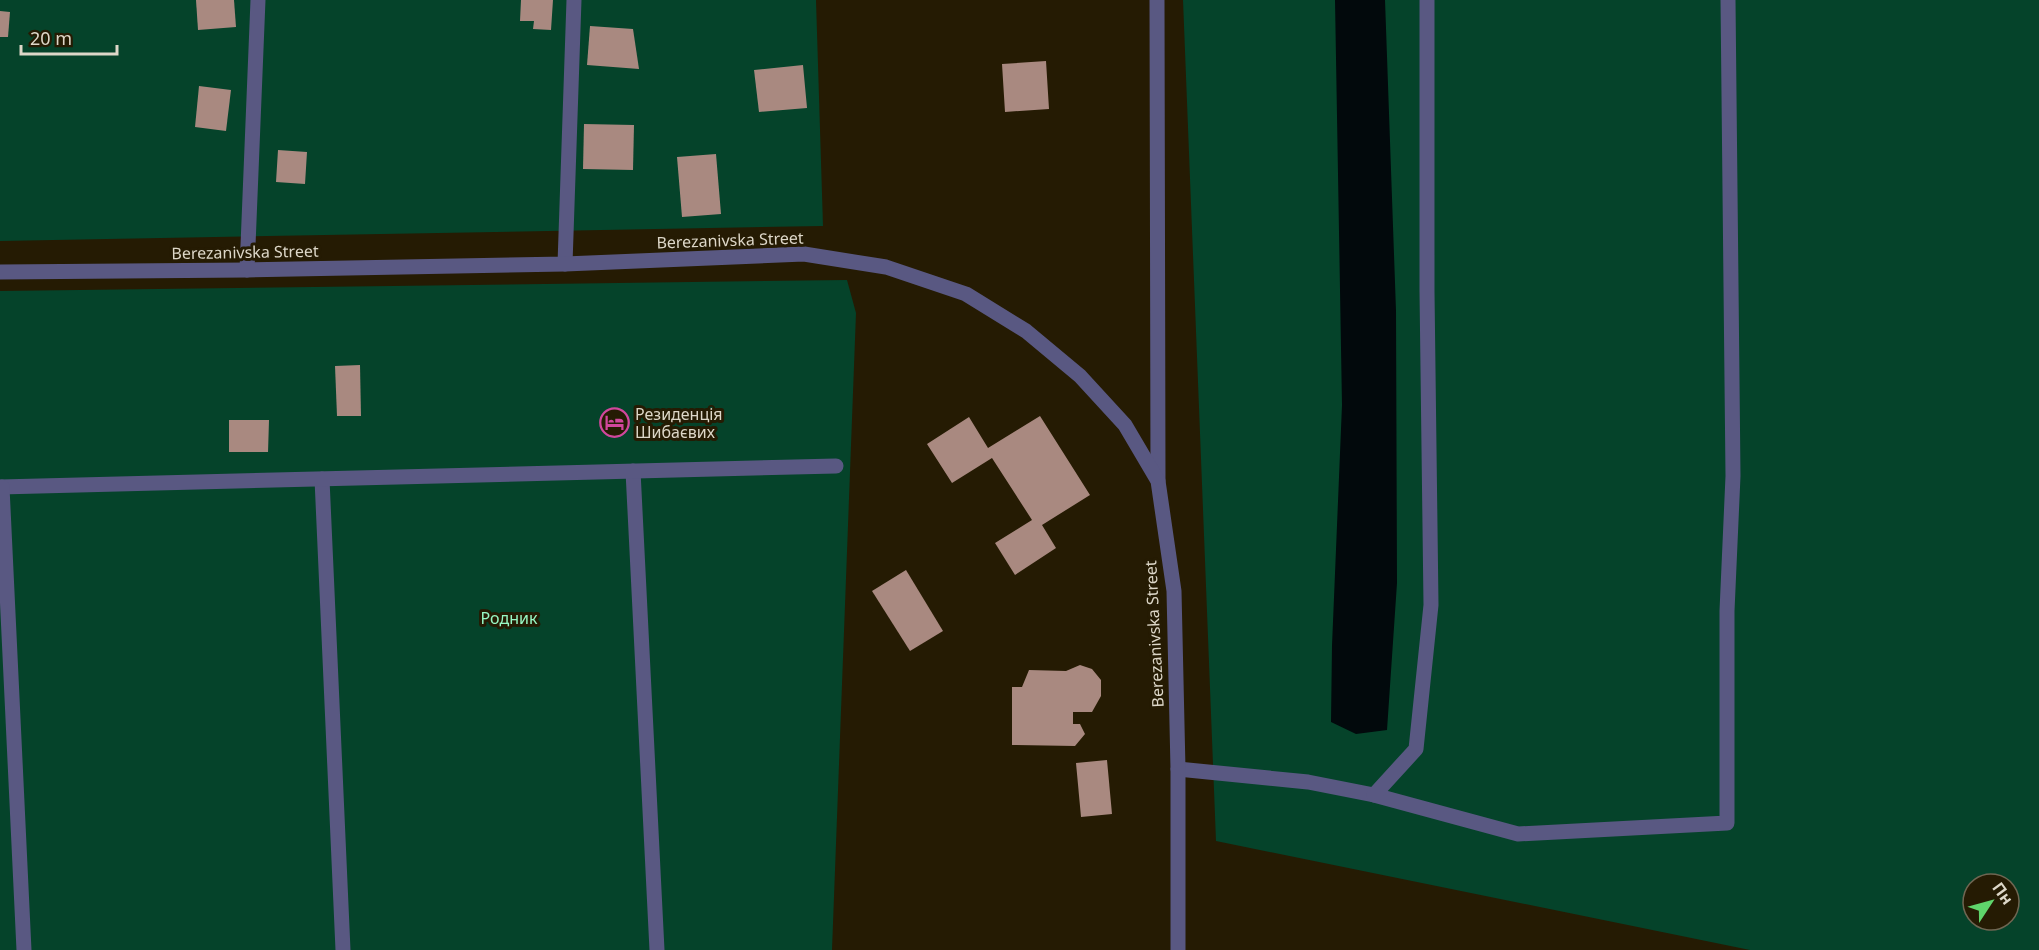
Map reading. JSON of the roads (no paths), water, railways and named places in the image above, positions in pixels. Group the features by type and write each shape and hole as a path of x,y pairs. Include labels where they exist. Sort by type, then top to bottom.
{"street":[{"path":"247,270 258,0"},
{"path":"565,264 574,0"},
{"path":"1157,0 1158,481"},
{"path":"1374,795 1416,749 1431,605 1427,291 1427,0"},
{"path":"1178,769 1308,782 1374,795 1518,834 1727,823 1727,611 1732,476 1728,0"},
{"name":"Berezanivska Street","path":"0,272 565,264 804,254 886,267 966,294 1026,331 1080,376 1125,425 1158,481 1174,591 1178,769 1178,950"},
{"path":"24,950 1,487 836,466"},
{"path":"633,471 657,950"},
{"path":"322,479 344,950"}],"place":[{"name":"Резиденція Шибаєвих","path":"614,423"}],"park label":[{"name":"Родник","path":"509,618"}]}
